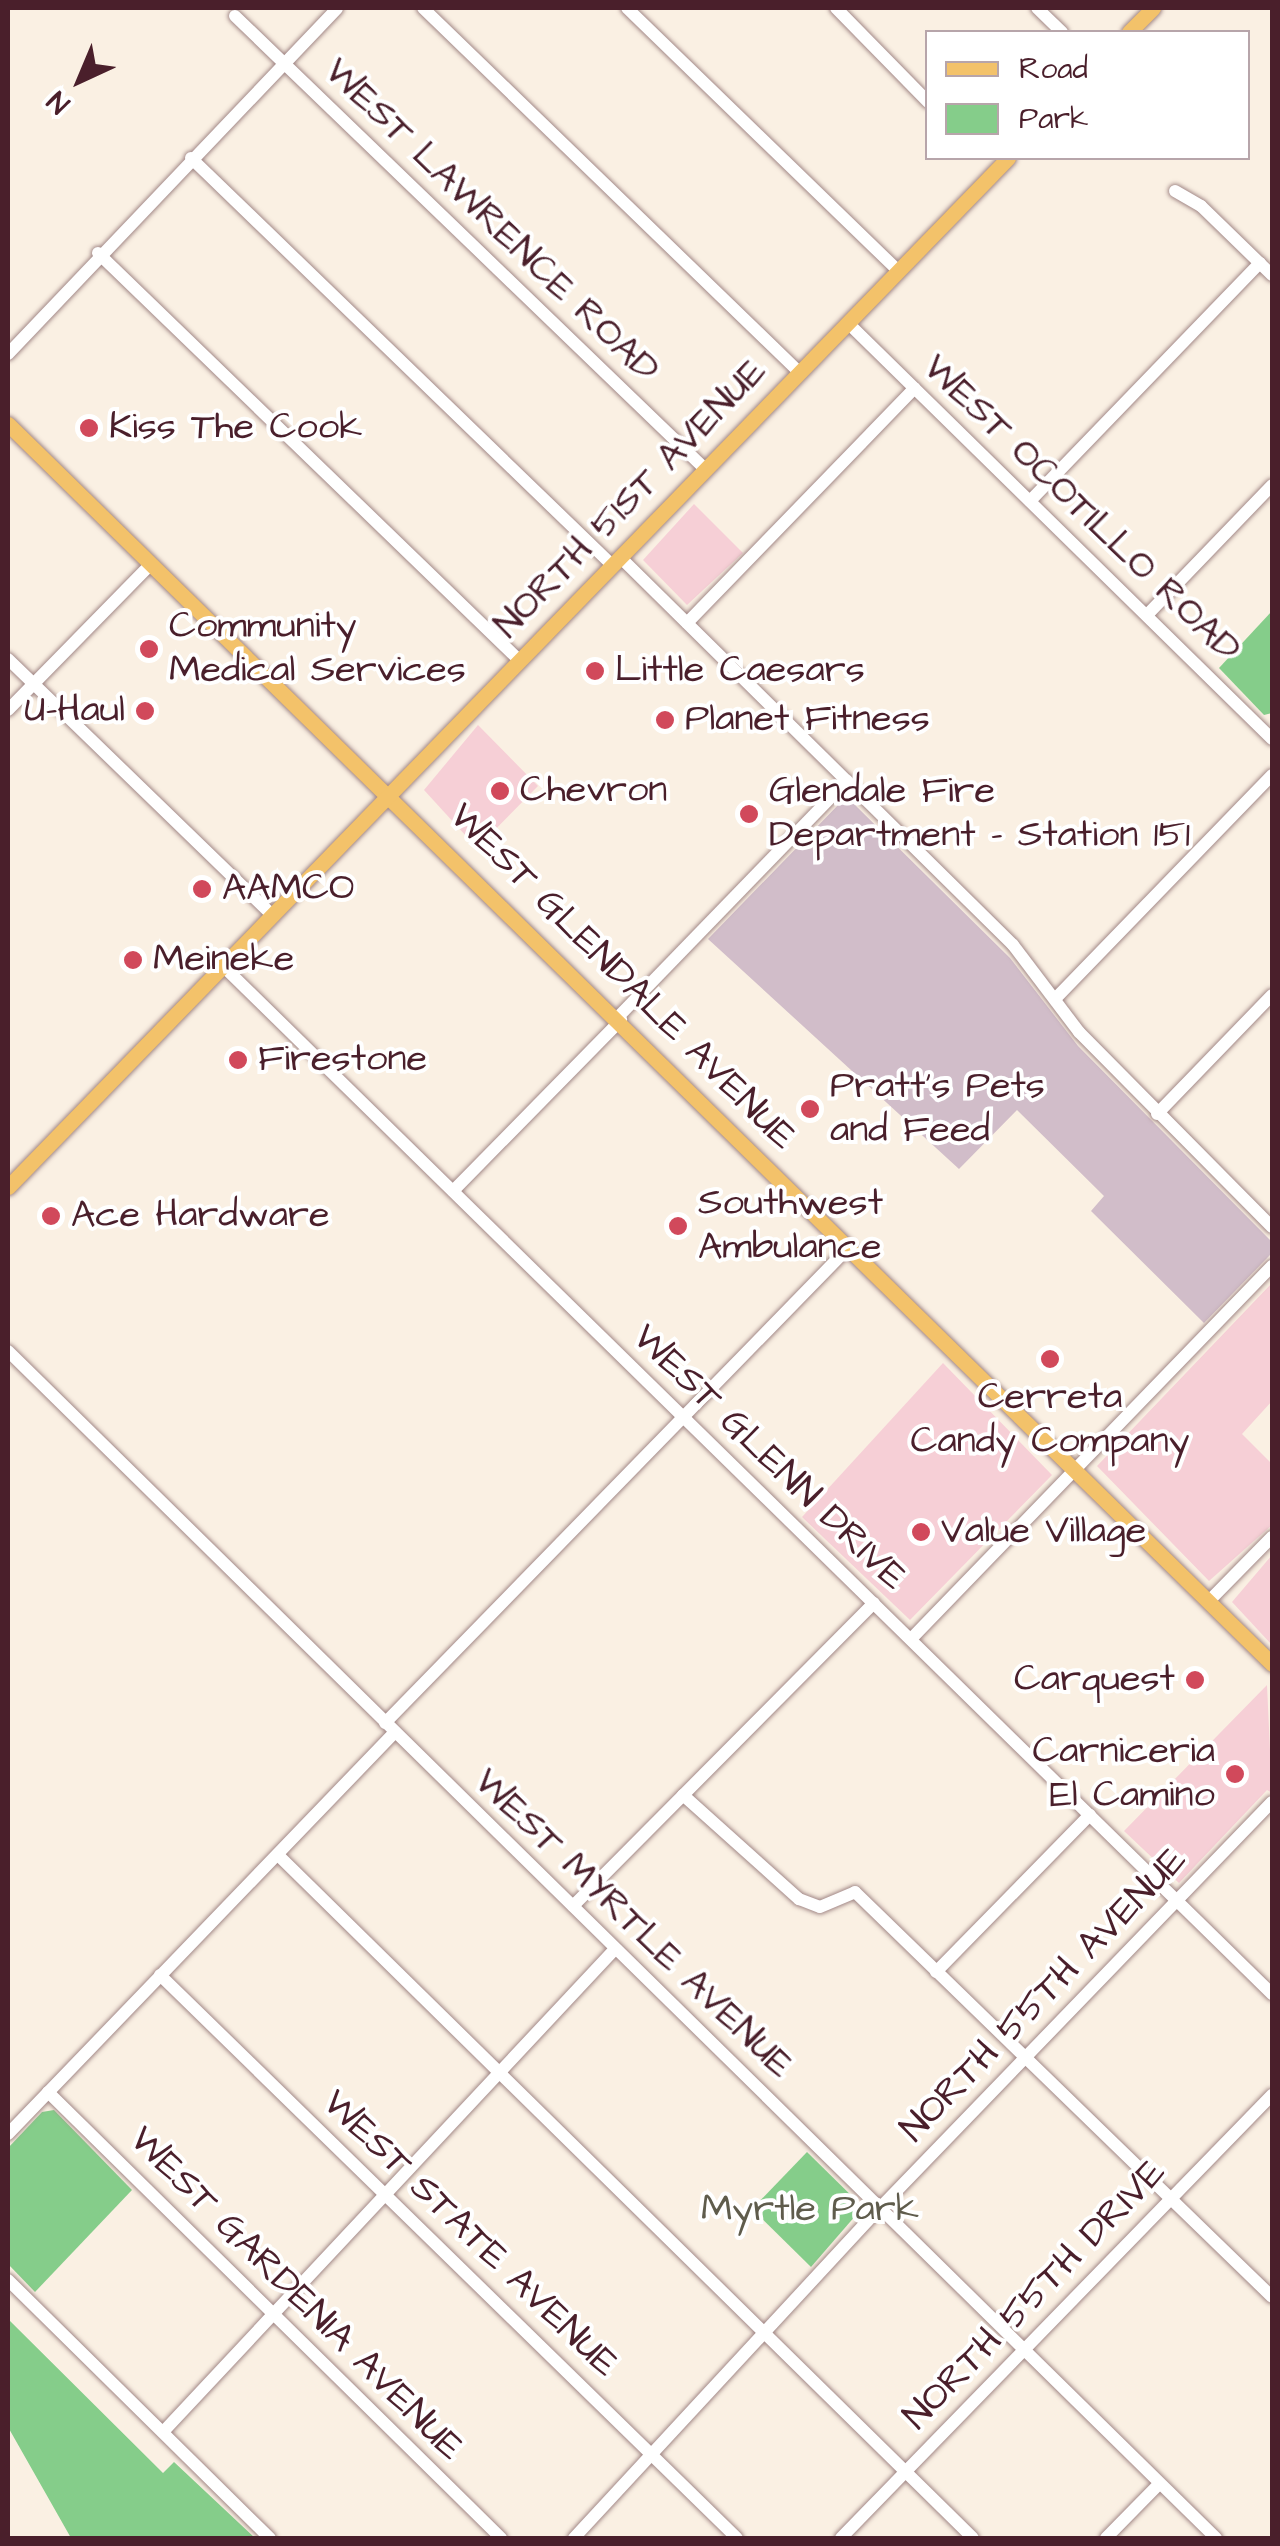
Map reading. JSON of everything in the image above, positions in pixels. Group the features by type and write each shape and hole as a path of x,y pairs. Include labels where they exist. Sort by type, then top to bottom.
{"main road":[{"path":"1131,30 1153,8"},
{"name":"NORTH 51ST AVENUE","path":"8,1187 848,323 997,161"},
{"name":"WEST GLENDALE AVENUE","path":"8,424 391,794 1272,1664"}],"street":[{"path":"8,354 98,253 336,8"},
{"path":"424,8 799,372"},
{"path":"627,8 898,271"},
{"path":"836,8 925,99"},
{"path":"1037,8 1060,30"},
{"name":"WEST LAWRENCE ROAD","path":"235,16 705,470"},
{"path":"191,158 616,561 687,623 847,781 1020,953 1054,1000 1157,1114 1272,1227"},
{"path":"1176,191 1201,206 1272,276"},
{"path":"98,253 520,661"},
{"path":"1030,501 1260,263"},
{"name":"WEST OCOTILLO ROAD","path":"848,323 1270,731"},
{"path":"687,623 915,388"},
{"path":"1147,615 1272,486"},
{"path":"8,710 151,564"},
{"path":"8,659 272,914"},
{"path":"1054,1000 1272,774"},
{"path":"454,1191 847,781"},
{"name":"WEST GLENN DRIVE","path":"223,966 1272,1994"},
{"path":"1157,1114 1272,995"},
{"path":"8,2134 278,1855 390,1728 848,1248"},
{"path":"911,1639 1272,1266"},
{"name":"WEST MYRTLE AVENUE","path":"8,1352 1216,2538"},
{"path":"1209,1601 1272,1536"},
{"path":"573,1906 874,1603"},
{"path":"683,1795 799,1899 820,1906 855,1892 1272,2297"},
{"name":"NORTH 55TH AVENUE","path":"574,2538 880,2208 1272,1802"},
{"path":"936,1972 1090,1815"},
{"path":"278,1855 973,2538"},
{"path":"164,2432 615,1949"},
{"name":"WEST STATE AVENUE","path":"160,1975 736,2538"},
{"name":"WEST GARDENIA AVENUE","path":"48,2092 501,2538"},
{"name":"NORTH 55TH DRIVE","path":"841,2538 1272,2095"},
{"path":"8,2280 270,2538"},
{"path":"1106,2538 1159,2484"}],"shaded area":[{"path":"694,504 743,553 687,605 643,560"},
{"path":"478,725 538,786 477,848 424,790"},
{"path":"841,802 853,803 1010,958 1078,1046 1271,1241 1270,1255 1204,1323 1091,1211 1104,1196 1017,1110 959,1169 708,939"},
{"path":"1272,1283 1272,1401 1242,1434 1272,1464 1272,1525 1209,1581 1097,1466"},
{"path":"943,1363 1052,1475 910,1620 802,1517"},
{"path":"1272,1555 1272,1645 1232,1602"},
{"path":"1267,1685 1272,1793 1267,1790 1179,1883 1124,1831"}],"green space":[{"path":"1272,611 1272,713 1264,715 1219,668"},
{"path":"54,2110 132,2190 35,2292 8,2264 8,2148 42,2112"},
{"name":"Myrtle Park","path":"807,2152 863,2207 811,2267 752,2209"},
{"path":"8,2319 163,2473 174,2462 255,2538 71,2538 8,2427"}],"place":[{"name":"Kiss The Cook","path":"89,428"},
{"name":"Community Medical Services","path":"149,649"},
{"name":"Little Caesars","path":"595,671"},
{"name":"U-Haul","path":"145,711"},
{"name":"Planet Fitness","path":"665,720"},
{"name":"Chevron","path":"500,791"},
{"name":"Glendale Fire Department - Station 151","path":"749,814"},
{"name":"AAMCO","path":"202,889"},
{"name":"Meineke","path":"133,960"},
{"name":"Firestone","path":"238,1060"},
{"name":"Pratt's Pets and Feed","path":"810,1109"},
{"name":"Ace Hardware","path":"51,1216"},
{"name":"Southwest Ambulance","path":"678,1226"},
{"name":"Cerreta Candy Company","path":"1050,1359"},
{"name":"Value Village","path":"921,1532"},
{"name":"Carquest","path":"1195,1680"},
{"name":"Carniceria El Camino","path":"1235,1774"}]}
